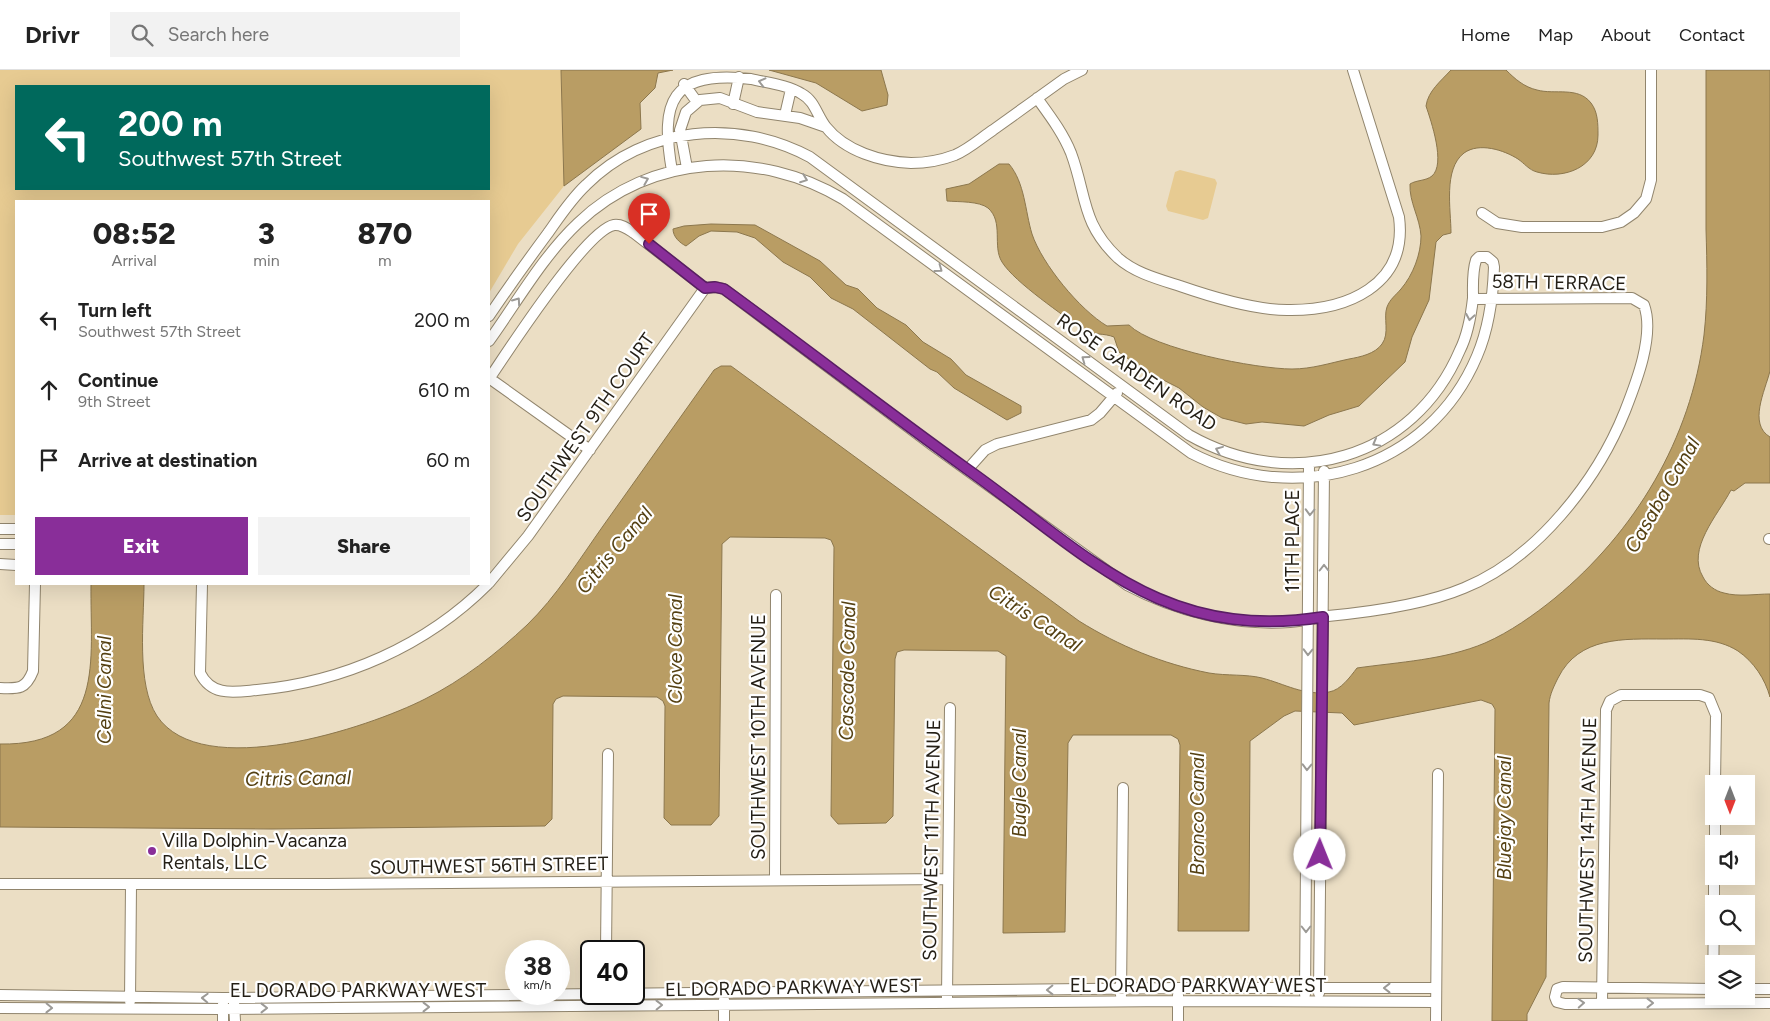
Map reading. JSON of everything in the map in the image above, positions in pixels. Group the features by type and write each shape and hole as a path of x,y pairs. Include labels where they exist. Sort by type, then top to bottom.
{"street":[{"path":"672,171 667,139 670,106 684,84 697,76 718,73 739,76 791,89 811,100 826,127 847,145 870,155 896,162 926,162 954,155 964,150 1038,98 1082,70"},
{"path":"1038,98 1061,132 1071,153 1089,218 1102,242 1121,260 1141,273 1212,297 1286,310 1317,307 1347,300 1367,292 1382,280 1393,265 1399,251 1401,232 1399,217 1353,70"},
{"path":"1482,213 1497,223 1522,228 1602,227 1621,222 1634,213 1646,198 1651,180 1651,70"},
{"path":"733,104 739,76"},
{"path":"684,84 697,102"},
{"path":"785,115 791,89"},
{"path":"687,168 680,130 686,112 697,102 711,98 720,98 757,112 785,115 826,127"},
{"name":"ROSE GARDEN ROAD","path":"490,315 570,202 584,186 618,159 647,145 681,136 718,132 750,135 781,143 810,157 1189,435 1221,451 1267,463 1309,463 1350,454 1379,441 1398,430 1426,405 1444,382 1461,349 1468,328 1473,299 1474,265 1476,260 1484,256 1490,259 1494,267 1492,299 1484,336 1472,367 1453,397 1433,421 1414,438 1384,457 1356,469 1310,478 1267,477 1214,464 1182,447 864,214 828,190 795,176 764,168 729,164 672,171 630,187 604,202 579,222 557,245 490,340"},
{"path":"490,377 568,268 598,234 612,225 623,225 705,288 715,287 724,289 932,445 968,469 1109,574 1149,596 1191,611 1236,620 1289,622 1323,617"},
{"name":"SOUTHWEST 9TH COURT","path":"490,581 528,536 705,288"},
{"name":"58TH TERRACE","path":"1323,617 1428,599 1466,588 1510,561 1542,533 1578,494 1595,470 1617,430 1633,390 1644,348 1648,325 1644,305 1632,298 1473,299"},
{"path":"490,379 590,450"},
{"path":"968,469 976,458 997,444 1091,420 1122,386"},
{"name":"11TH PLACE","path":"1319,1002 1324,461"},
{"name":"11TH PLACE","path":"1305,1002 1309,463"},
{"path":"0,529 15,529"},
{"path":"0,544 15,544"},
{"path":"0,564 15,565"},
{"path":"0,688 21,687 29,682 33,671 35,585"},
{"name":"SOUTHWEST 9TH COURT","path":"202,585 200,673 205,684 220,691 254,690 296,685 344,673 379,659 419,638 463,607 486,585"},
{"name":"SOUTHWEST 10TH AVENUE","path":"775,880 776,595"},
{"name":"SOUTHWEST 14TH AVENUE","path":"1602,1002 1606,710 1610,701 1617,696 1700,695 1712,702 1716,714 1716,775"},
{"name":"SOUTHWEST 11TH AVENUE","path":"947,1003 950,708"},
{"path":"606,940 608,754"},
{"path":"1436,1021 1438,774"},
{"path":"1121,1002 1123,788"},
{"name":"SOUTHWEST 56TH STREET","path":"0,884 131,885 948,879"},
{"path":"130,1009 131,885"},
{"path":"1705,988 1564,987 1557,990 1554,997 1557,1002 1566,1004 1602,1002 1705,1003"},
{"name":"EL DORADO PARKWAY WEST","path":"645,994 1121,988 1436,988"},
{"path":"1178,988 1178,1021"},
{"path":"1755,989 1770,989"},
{"path":"723,993 724,1021"},
{"name":"EL DORADO PARKWAY WEST","path":"0,995 130,997 223,1004"},
{"name":"EL DORADO PARKWAY WEST","path":"0,1008 130,1009 235,1003 580,995"},
{"name":"EL DORADO PARKWAY WEST","path":"235,1003 606,1006 1178,1001 1436,1002"},
{"path":"235,1003 235,1021"},
{"path":"1755,1003 1770,1003"},
{"path":"222,1021 223,1004"}],"shaded area":[{"path":"0,70 561,70 564,186 518,244 490,291 490,200 15,200 15,515 0,515"},
{"path":"1180,170 1215,179 1217,183 1208,218 1203,220 1168,211 1166,206 1175,172"}],"water":[{"path":"561,70 673,70 658,73 655,88 640,103 641,129 564,186"},
{"path":"769,70 881,70 888,95 887,105 862,111 816,83"},
{"path":"1451,70 1506,70 1532,89 1580,94 1591,103 1595,110 1598,127 1596,146 1586,163 1568,172 1558,174 1534,171 1518,159 1491,148 1477,148 1464,153 1457,160 1451,179 1451,233 1443,235 1436,242 1429,300 1412,337 1405,362 1359,406 1329,415 1304,426 1262,422 1246,424 1222,418 1203,407 1179,388 1142,369 1119,352 1114,337 1084,331 1028,289 1008,270 999,256 996,220 988,208 974,203 947,201 946,189 969,184 999,164 1009,164 1021,188 1032,234 1044,259 1074,298 1096,319 1107,326 1129,325 1141,334 1160,342 1206,356 1255,366 1292,369 1307,368 1358,357 1371,353 1382,344 1386,335 1387,307 1413,271 1418,257 1421,236 1411,197 1410,184 1430,178 1436,170 1438,153 1426,106 1432,91"},
{"path":"1706,70 1770,70 1770,371 1762,397 1759,416 1763,431 1770,437 1770,483 1745,483 1734,491 1731,490 1706,532 1698,555 1703,577 1714,589 1735,595 1770,594 1770,697 1762,677 1749,660 1730,646 1712,641 1683,639 1618,640 1590,647 1578,654 1567,664 1555,684 1549,703 1546,977 1527,1014 1527,1021 1492,1021 1495,709 1492,704 1481,700 1354,725 1342,713 1295,711 1284,716 1250,741 1249,931 1178,931 1180,745 1178,739 1171,735 1073,735 1068,743 1065,932 1003,933 1006,656 998,651 904,650 897,652 895,659 893,816 886,823 838,824 831,816 834,547 831,540 825,538 730,537 722,544 719,816 711,825 671,825 664,818 665,706 663,701 657,697 563,696 556,699 553,704 552,819 545,826 272,829 0,827 0,744 35,741 59,731 76,714 85,693 90,669 91,585 144,585 143,652 146,687 150,703 157,716 179,736 210,746 247,748 286,744 327,735 365,723 399,711 453,684 491,656 538,614 576,565 714,370 721,366 731,366 1079,621 1142,653 1175,665 1209,673 1256,677 1303,691 1320,693 1337,689 1345,683 1357,668 1438,657 1470,649 1494,639 1530,617 1584,572 1610,544 1634,513 1655,481 1672,447 1686,411 1697,373 1704,335 1706,309"},
{"path":"711,224 755,225 820,261 846,285 858,289 877,308 906,325 923,342 951,359 966,375 1021,406 1021,413 1007,420 954,388 937,372 930,369 853,309 831,298 810,277 783,262 755,238 737,232 711,231 699,236 686,246 677,239 673,232 673,229 684,226"}],"place":[{"name":"Villa Dolphin-Vacanza Rentals, LLC","path":"152,851"}],"route":[{"path":"649,244 705,288 715,287 724,289 737,298 932,445 968,469 1109,574 1127,585 1180,608 1236,620 1289,622 1323,617 1320,855"}],"water label":[{"name":"Casaba Canal","path":"1662,495"},
{"name":"Citris Canal","path":"614,550"},
{"name":"Citris Canal","path":"1035,618"},
{"name":"Clove Canal","path":"675,649"},
{"name":"Cascade Canal","path":"847,671"},
{"name":"Cellni Canal","path":"104,690"},
{"name":"Citris Canal","path":"298,778"},
{"name":"Bugle Canal","path":"1019,783"},
{"name":"Bronco Canal","path":"1197,814"},
{"name":"Bluejay Canal","path":"1504,818"}]}
